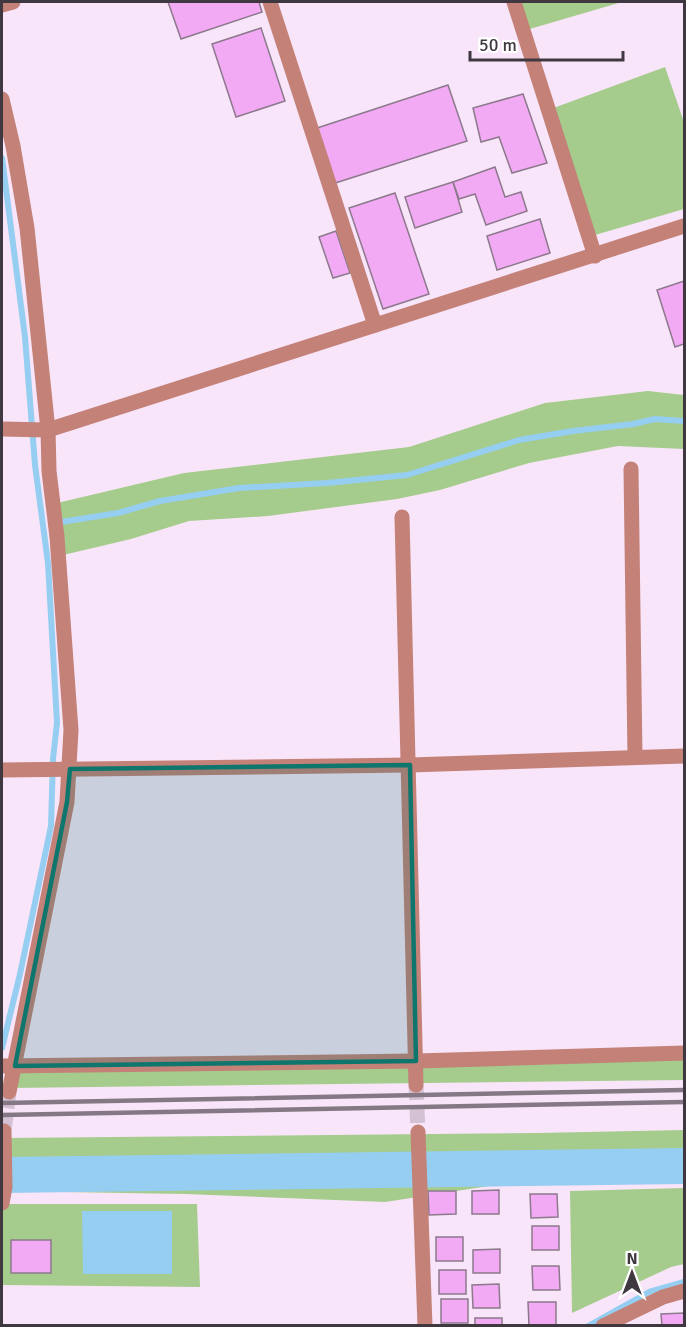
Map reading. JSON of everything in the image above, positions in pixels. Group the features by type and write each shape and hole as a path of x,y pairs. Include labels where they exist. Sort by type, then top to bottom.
{"street":[{"path":"2,5 13,2"},
{"path":"270,2 375,325"},
{"path":"513,2 595,256"},
{"path":"2,99 13,146 27,228 48,430 49,471 57,537 71,730 68,802 8,1066 9,1092"},
{"path":"2,429 48,430 684,226"},
{"path":"631,469 635,757"},
{"path":"402,517 410,765 416,1085"},
{"path":"2,770 410,765 684,756"},
{"path":"8,1066 416,1061 684,1053"},
{"path":"2,1203 5,1187 4,1131"},
{"path":"418,1132 425,1326"},
{"path":"603,1326 663,1298 684,1291"}],"highlighted area":[{"path":"410,765 416,1061 15,1066 67,802 70,769"}],"green space":[{"path":"514,2 622,2 523,31"},
{"path":"665,67 684,122 684,209 595,235 548,110"},
{"path":"648,391 684,395 684,449 618,446 529,463 440,490 397,499 268,516 189,521 131,539 59,556 53,504 184,473 409,447 545,403"},
{"path":"684,1057 684,1080 10,1088 15,1066"},
{"path":"684,1130 684,1179 527,1180 385,1202 186,1194 2,1191 2,1138"},
{"path":"684,1188 684,1264 671,1267 572,1313 570,1191"},
{"path":"2,1204 197,1204 200,1287 2,1285"}],"water":[{"path":"82,1211 172,1211 172,1274 83,1274"}],"building":[{"path":"168,2 259,2 262,12 181,39"},
{"path":"261,28 285,101 236,117 212,44"},
{"path":"448,85 467,141 329,185 311,130"},
{"path":"523,94 547,163 512,173 499,137 481,142 473,108"},
{"path":"495,167 505,197 521,192 527,211 486,225 475,194 459,199 453,182"},
{"path":"453,182 462,212 415,228 405,197"},
{"path":"395,193 429,294 383,309 349,208"},
{"path":"540,219 550,253 497,270 487,236"},
{"path":"336,231 350,273 333,278 319,237"},
{"path":"684,281 684,344 675,347 657,290"},
{"path":"499,1190 499,1214 472,1214 472,1191"},
{"path":"428,1191 456,1191 456,1214 429,1215"},
{"path":"530,1194 557,1194 558,1217 531,1218"},
{"path":"532,1226 559,1226 559,1250 532,1250"},
{"path":"436,1237 463,1237 463,1261 436,1261"},
{"path":"11,1240 51,1240 51,1273 11,1273"},
{"path":"500,1249 500,1273 473,1273 473,1250"},
{"path":"532,1266 559,1266 560,1290 533,1290"},
{"path":"439,1270 466,1270 466,1294 439,1294"},
{"path":"499,1284 500,1308 473,1308 472,1285"},
{"path":"441,1299 468,1299 468,1323 441,1323"},
{"path":"528,1302 556,1302 556,1326 529,1326"},
{"path":"684,1313 684,1326 662,1326 661,1314"},
{"path":"475,1318 502,1318 502,1326 475,1326"}],"waterway":[{"path":"2,158 25,337 35,465 48,563 57,723 53,759 51,826 2,1048"},
{"path":"55,523 118,513 160,501 239,488 327,483 407,475 519,440 655,419 684,421"},
{"path":"2,1175 684,1166"},
{"path":"588,1326 649,1292 684,1282"}],"tunnel":[{"path":"416,1085 418,1132"},
{"path":"4,1131 9,1092"}],"railway":[{"path":"2,1103 684,1090"},
{"path":"2,1115 684,1102"}]}
